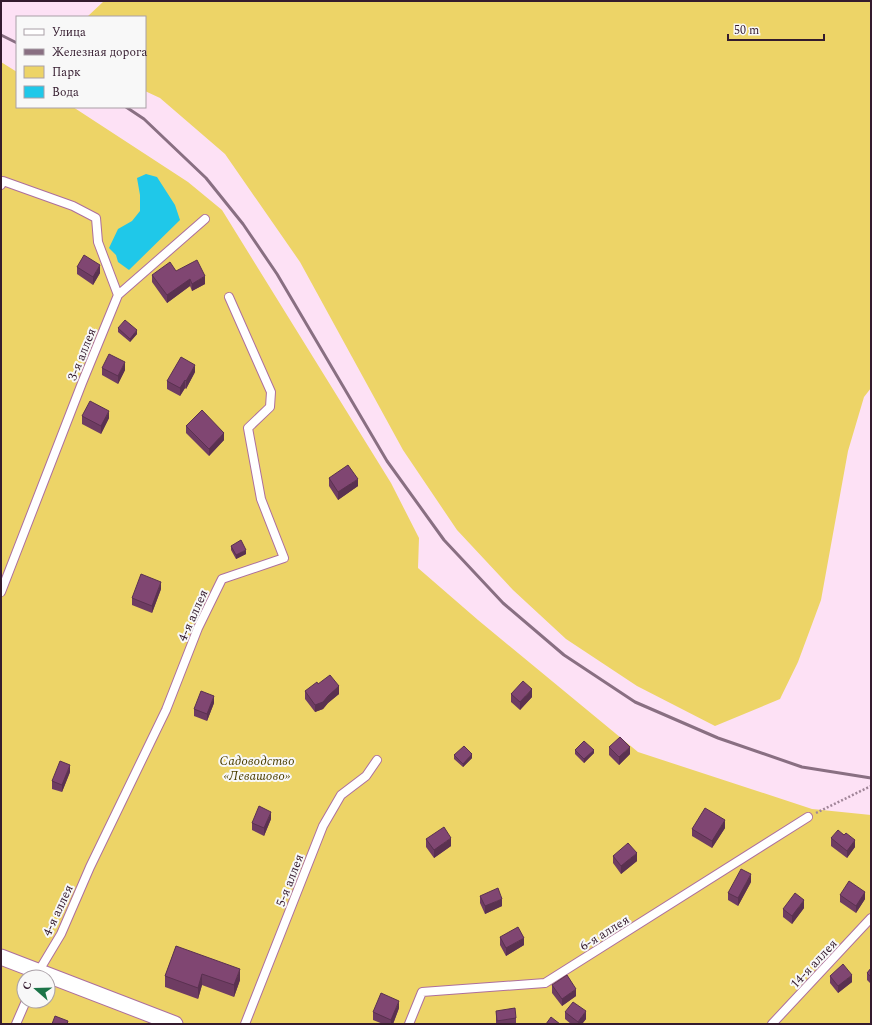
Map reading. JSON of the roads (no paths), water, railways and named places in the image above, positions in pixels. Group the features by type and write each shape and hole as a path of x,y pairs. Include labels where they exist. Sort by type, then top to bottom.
{"street":[{"path":"1,957 26,969"},
{"path":"56,981 175,1024"}],"lane":[{"path":"2,183 73,206 96,218 98,242 118,295 205,219"},
{"name":"3-я аллея","path":"1,592 82,383 118,295"},
{"name":"4-я аллея","path":"40,969 61,934 90,867 166,710 198,628 222,579 284,558 262,500 248,428 270,407 271,392 229,297"},
{"name":"5-я аллея","path":"245,1024 323,826 341,795 366,776 377,760"},
{"name":"6-я аллея","path":"409,1024 422,992 545,983 808,817"},
{"name":"14-я аллея","path":"772,1024 871,918"},
{"path":"17,1023 23,1009"}],"water":[{"path":"146,174 157,177 175,205 180,220 129,270 118,262 116,255 109,248 118,229 132,221 140,211 140,195 137,178"}],"railway":[{"path":"1,35 16,42"},
{"path":"128,108 144,119 206,178 243,224 277,274 387,461 444,540 503,603 564,655 635,702 718,738 802,767 871,778"}],"park label":[{"name":"Садоводство «Левашово»","path":"257,768"}]}
